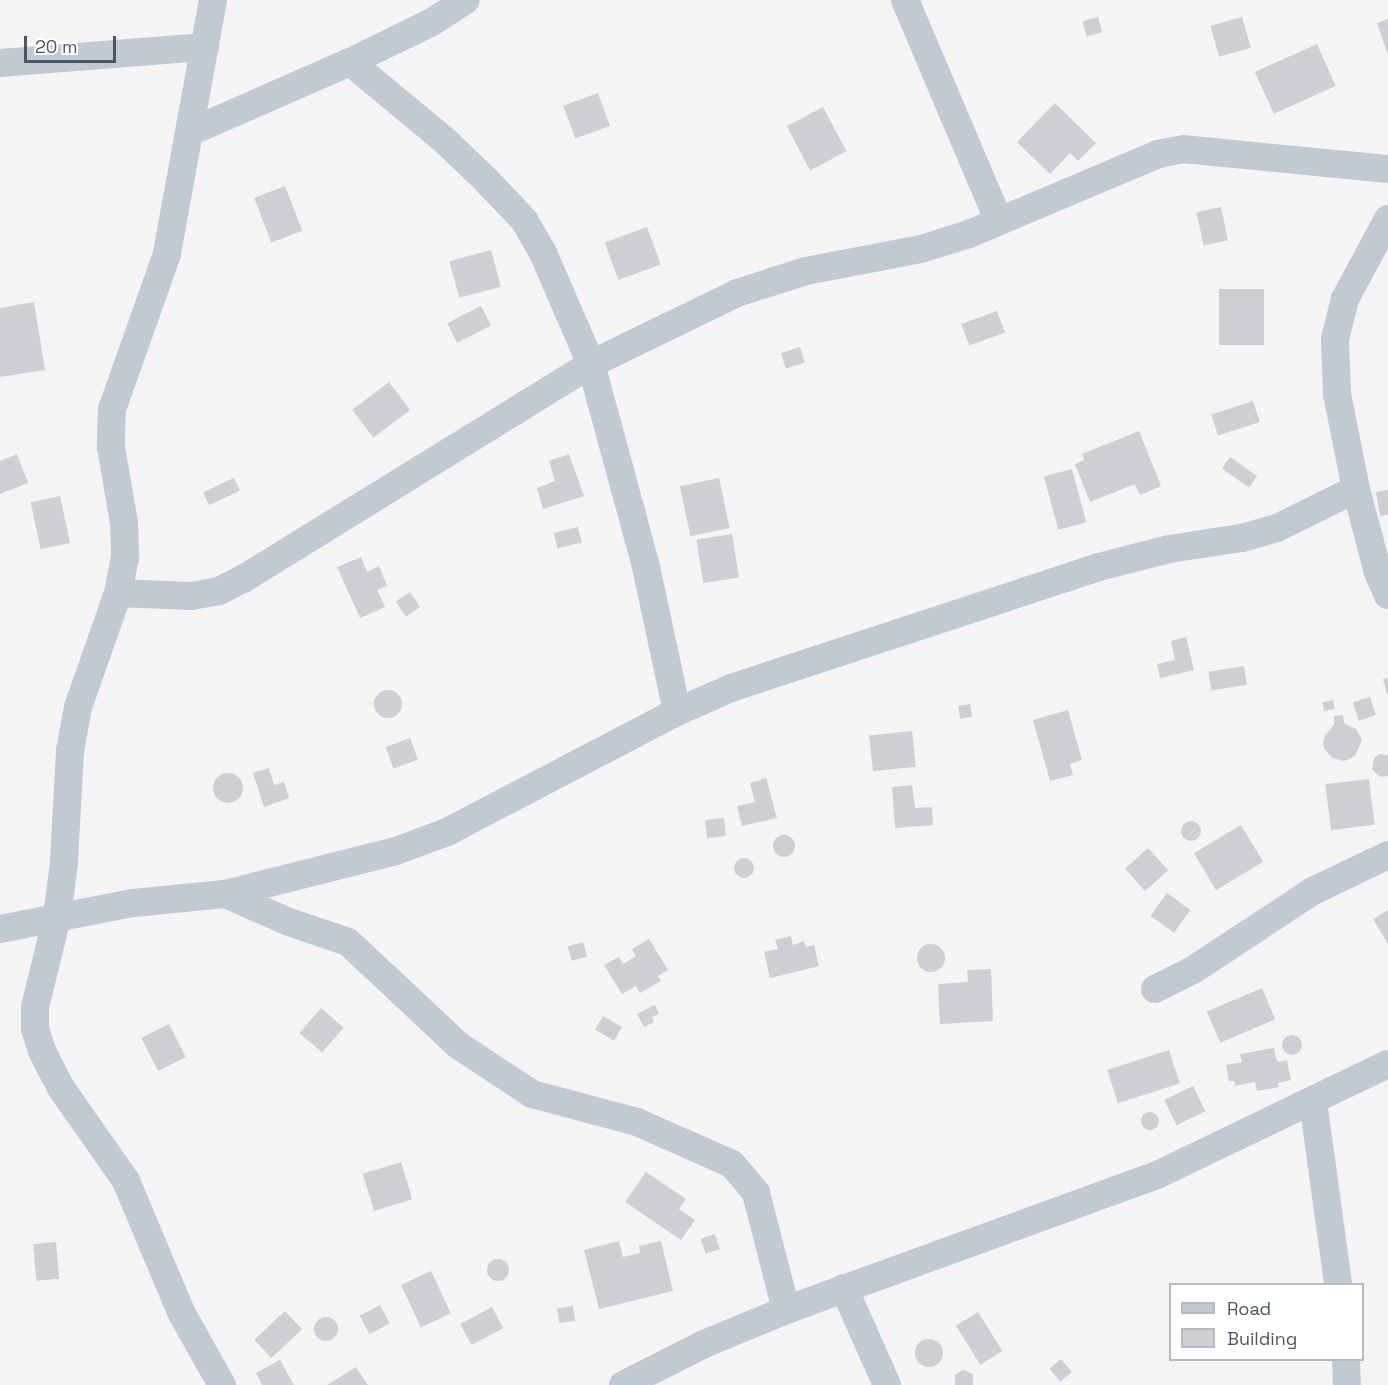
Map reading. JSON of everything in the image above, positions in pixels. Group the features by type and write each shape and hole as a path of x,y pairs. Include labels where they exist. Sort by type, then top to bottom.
{"street":[{"path":"213,0 167,254 112,409 111,447 124,523 125,557 118,593 78,707 70,752 64,863 57,917 35,1007 35,1029 42,1051 61,1088 126,1181 181,1312 222,1385"},
{"path":"190,132 350,62 432,22 466,0"},
{"path":"904,0 999,221"},
{"path":"0,63 205,47"},
{"path":"350,62 443,139 524,220 543,253 591,364 645,567 677,712"},
{"path":"118,593 191,596 219,591 263,567 591,364 737,293 806,271 921,249 999,221 1158,154 1183,149 1388,169"},
{"path":"1388,219 1345,298 1335,339 1337,394 1356,489 1378,572 1388,595"},
{"path":"0,929 133,903 225,894 396,851 447,832 677,712 731,688 1099,567 1169,549 1242,538 1276,528 1356,489"},
{"path":"1155,989 1193,970 1313,891 1388,855"},
{"path":"225,894 289,922 348,942 458,1045 532,1094 637,1122 732,1164 756,1193 786,1310"},
{"path":"623,1385 704,1344 786,1310 1155,1176 1388,1064"},
{"path":"1313,1101 1338,1283"},
{"path":"844,1288 887,1385"},
{"path":"1346,1361 1347,1385"}],"building":[{"path":"1098,17 1102,32 1087,37 1083,21"},
{"path":"1242,17 1251,48 1219,57 1210,26"},
{"path":"1388,19 1388,55 1377,23"},
{"path":"1317,44 1336,86 1274,114 1255,72"},
{"path":"598,93 610,126 575,139 563,106"},
{"path":"1055,103 1096,143 1078,161 1070,153 1050,174 1017,142"},
{"path":"823,107 846,151 810,170 787,126"},
{"path":"285,186 302,231 271,243 254,198"},
{"path":"1221,207 1228,240 1204,245 1197,212"},
{"path":"647,227 661,265 618,280 605,242"},
{"path":"491,250 501,287 459,298 449,261"},
{"path":"1219,289 1264,289 1264,345 1219,345"},
{"path":"34,302 45,370 0,377 0,308"},
{"path":"481,306 491,326 457,343 447,323"},
{"path":"997,311 1005,333 969,346 961,324"},
{"path":"800,347 805,362 786,368 781,353"},
{"path":"389,382 410,410 373,438 352,410"},
{"path":"1253,401 1260,422 1218,436 1211,415"},
{"path":"1139,431 1161,486 1140,495 1135,484 1090,502 1075,464 1084,460 1082,454"},
{"path":"17,454 28,483 0,494 0,461"},
{"path":"569,454 584,496 543,509 537,488 555,481 549,461"},
{"path":"1230,457 1257,476 1249,487 1222,468"},
{"path":"1072,469 1086,522 1058,530 1044,477"},
{"path":"234,478 240,491 209,505 203,492"},
{"path":"719,478 730,528 690,536 680,486"},
{"path":"1388,490 1388,515 1380,516 1376,492"},
{"path":"60,496 70,543 41,549 31,502"},
{"path":"578,527 582,543 558,549 554,533"},
{"path":"732,534 739,577 703,583 696,540"},
{"path":"361,557 367,572 379,566 387,586 377,590 385,607 360,618 337,567"},
{"path":"410,592 420,607 406,616 396,602"},
{"path":"1186,637 1194,670 1160,678 1157,664 1175,660 1171,641"},
{"path":"1244,666 1247,685 1211,690 1208,672"},
{"path":"1388,678 1388,694 1387,694 1383,679"},
{"path":"388,690 398,694 402,704 398,714 388,718 378,714 374,704 378,694"},
{"path":"1370,697 1376,715 1359,721 1353,703"},
{"path":"1333,700 1335,709 1324,711 1322,702"},
{"path":"970,704 972,717 960,719 958,706"},
{"path":"1068,710 1082,760 1070,764 1073,775 1050,781 1033,720"},
{"path":"1343,715 1344,723 1356,729 1362,740 1355,756 1344,761 1332,758 1324,748 1323,742 1325,735 1334,725 1334,716"},
{"path":"912,731 916,767 873,771 869,735"},
{"path":"410,738 418,760 393,769 386,747"},
{"path":"1380,754 1388,755 1388,776 1380,777 1372,769 1374,758"},
{"path":"269,768 274,785 284,782 289,798 264,807 253,773"},
{"path":"228,773 239,777 243,788 239,799 228,803 217,799 213,788 217,777"},
{"path":"766,778 777,818 742,826 737,806 755,802 750,783"},
{"path":"1369,779 1375,825 1331,830 1325,784"},
{"path":"912,785 915,808 932,807 933,825 895,828 892,787"},
{"path":"724,818 726,836 707,838 705,820"},
{"path":"1187,821 1195,821 1201,827 1201,835 1195,841 1187,841 1181,835 1181,827"},
{"path":"1241,825 1263,862 1216,890 1194,853"},
{"path":"780,835 788,835 795,842 795,850 788,857 780,857 773,850 773,842"},
{"path":"1148,848 1168,870 1145,891 1125,869"},
{"path":"744,858 751,861 754,868 751,875 744,878 737,875 734,868 737,861"},
{"path":"1167,893 1190,910 1174,933 1151,916"},
{"path":"1388,910 1388,944 1373,919"},
{"path":"791,936 793,945 804,941 806,947 814,945 819,966 770,978 764,952 778,949 775,940"},
{"path":"649,939 668,970 658,976 661,981 640,993 636,986 622,994 604,965 619,957 623,964 636,956 632,949"},
{"path":"583,942 587,956 572,961 568,946"},
{"path":"931,944 941,948 945,958 941,968 931,972 921,968 917,958 921,948"},
{"path":"991,969 993,1021 940,1024 938,984 968,982 967,970"},
{"path":"1262,988 1275,1019 1220,1043 1207,1011"},
{"path":"655,1005 659,1014 652,1017 654,1022 644,1027 637,1014"},
{"path":"321,1008 344,1028 322,1053 299,1033"},
{"path":"603,1016 622,1027 614,1041 595,1030"},
{"path":"169,1024 186,1057 158,1071 141,1038"},
{"path":"1288,1035 1296,1035 1302,1041 1302,1049 1296,1055 1288,1055 1282,1049 1282,1041"},
{"path":"1274,1048 1277,1062 1287,1060 1291,1080 1278,1083 1279,1087 1257,1091 1255,1082 1235,1086 1234,1081 1229,1081 1226,1065 1242,1062 1240,1054"},
{"path":"1169,1050 1180,1083 1118,1103 1107,1070"},
{"path":"1193,1086 1205,1111 1177,1125 1164,1100"},
{"path":"1150,1112 1156,1115 1159,1121 1156,1127 1150,1130 1144,1127 1141,1121 1144,1115"},
{"path":"401,1162 412,1199 374,1211 363,1174"},
{"path":"646,1172 686,1199 679,1209 695,1220 681,1240 625,1202"},
{"path":"715,1234 720,1249 706,1254 701,1239"},
{"path":"619,1241 623,1257 640,1253 639,1246 661,1241 673,1291 599,1309 584,1250"},
{"path":"56,1242 59,1279 36,1281 33,1244"},
{"path":"494,1259 502,1259 509,1266 509,1274 502,1281 494,1281 487,1274 487,1266"},
{"path":"431,1271 451,1314 421,1328 401,1285"},
{"path":"380,1305 390,1324 370,1334 360,1316"},
{"path":"573,1306 575,1321 559,1323 557,1308"},
{"path":"492,1307 503,1328 471,1345 460,1324"},
{"path":"285,1311 302,1329 271,1358 254,1340"},
{"path":"978,1312 1002,1351 980,1365 956,1326"},
{"path":"326,1317 334,1321 338,1329 334,1337 326,1341 318,1337 314,1329 318,1321"},
{"path":"929,1339 939,1343 943,1353 939,1363 929,1367 919,1363 915,1353 919,1343"},
{"path":"1061,1359 1072,1372 1060,1382 1050,1369"},
{"path":"280,1360 294,1385 262,1385 256,1373"},
{"path":"356,1367 368,1385 327,1385"},
{"path":"963,1370 973,1374 973,1385 955,1385 955,1375"}]}
